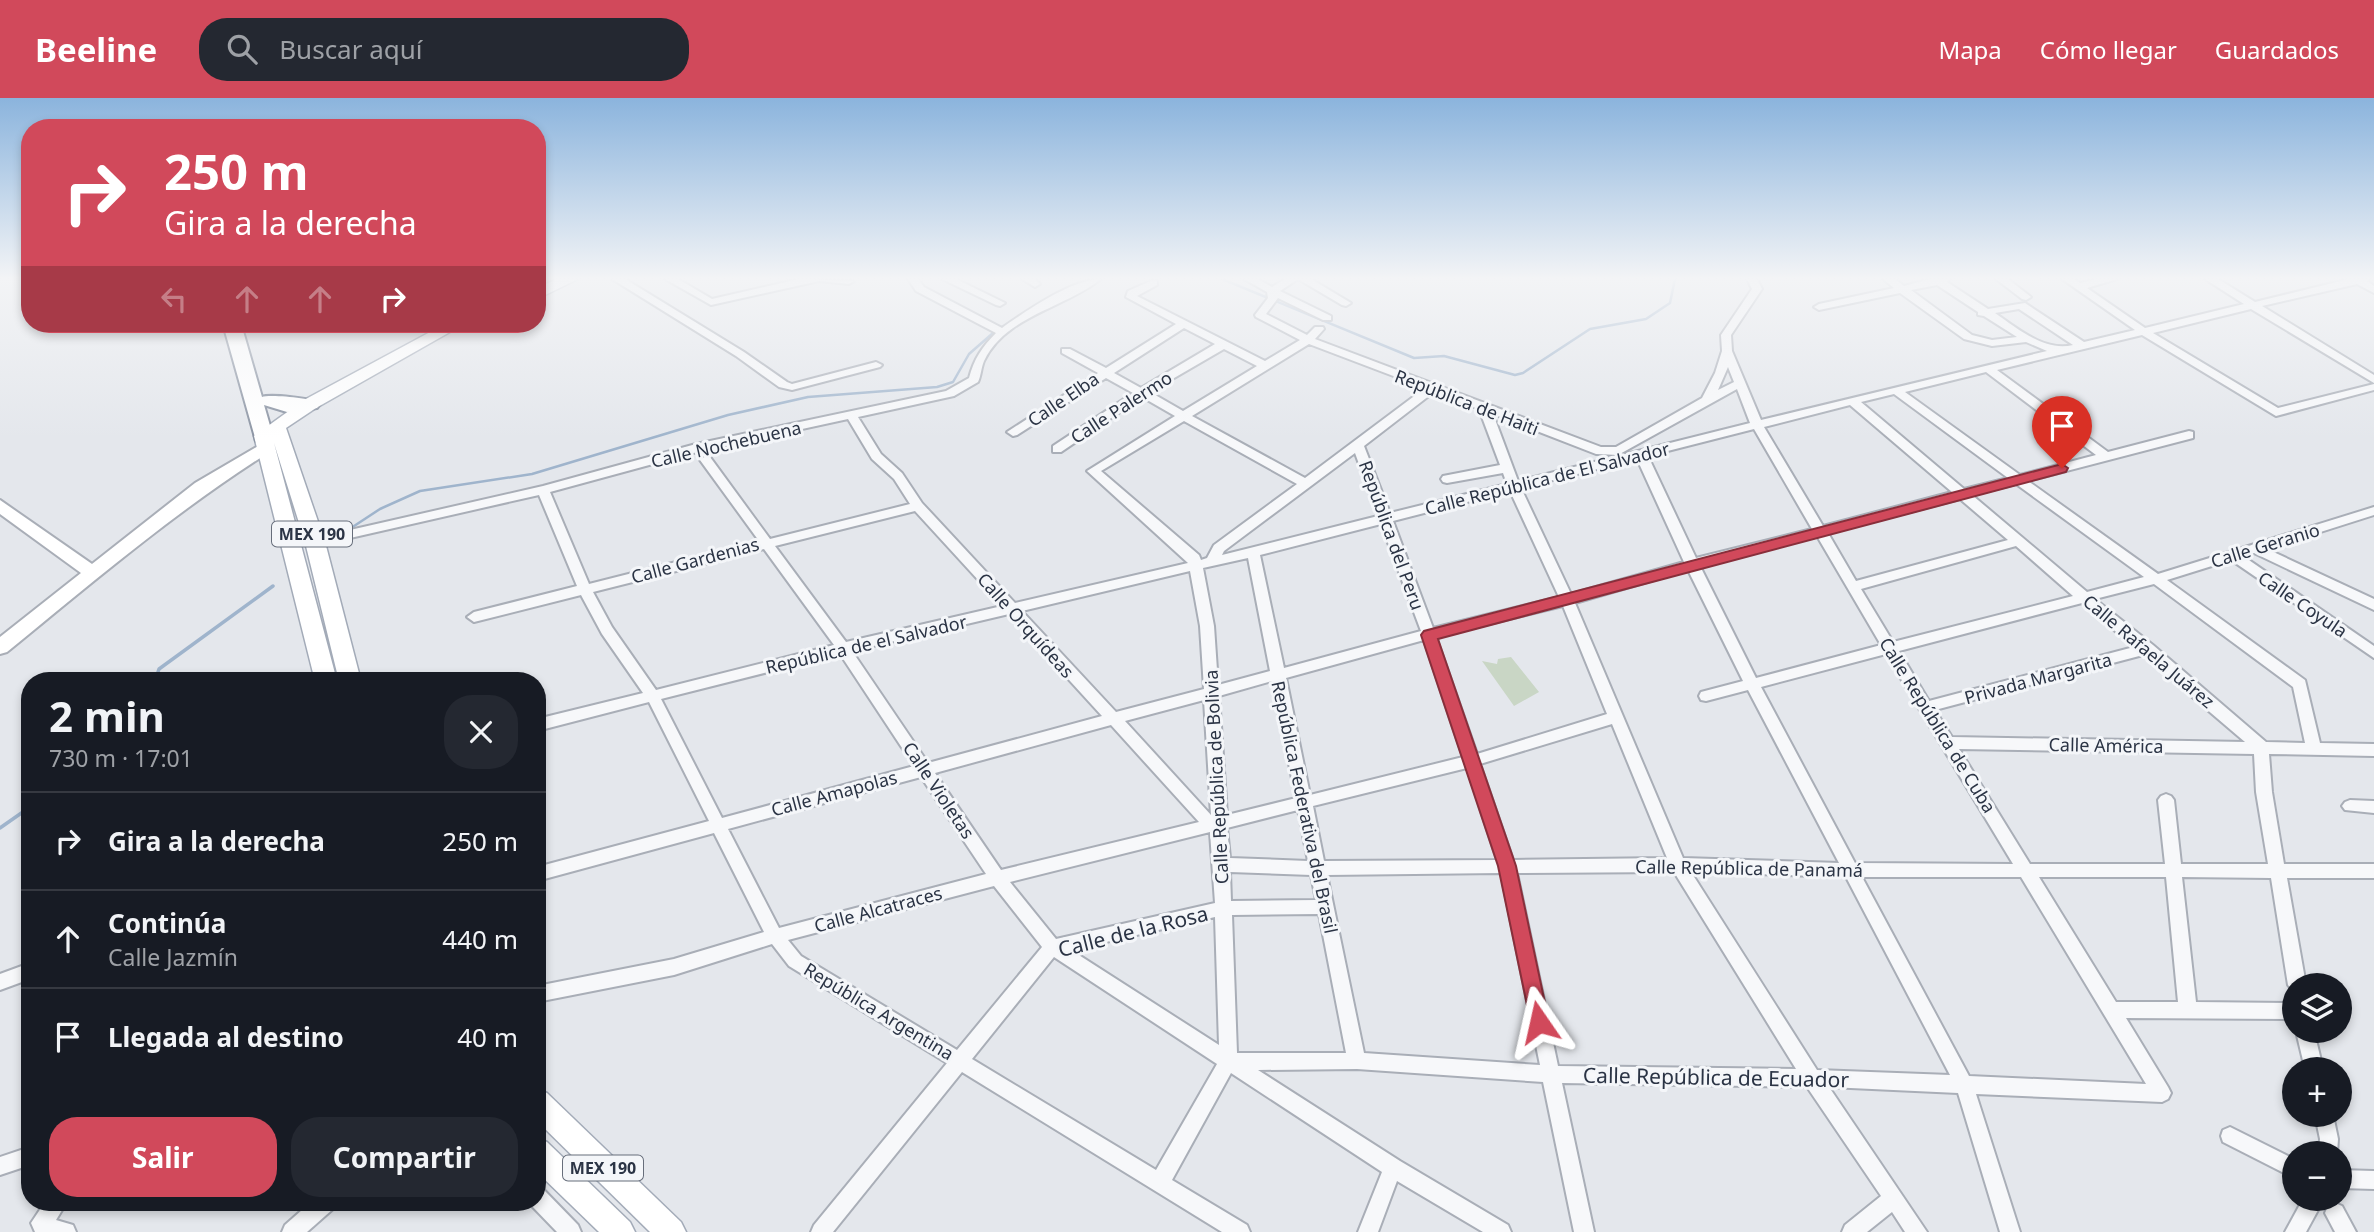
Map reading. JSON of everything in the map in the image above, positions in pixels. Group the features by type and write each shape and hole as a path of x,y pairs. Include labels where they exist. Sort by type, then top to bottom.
{"highway":[{"name":"MEX 190","path":"235,333 272,436"},
{"name":"MEX 190","path":"251,333 270,400 272,436"},
{"path":"270,400 287,406 320,403"}],"main road":[{"path":"272,436 320,403 441,333"},
{"path":"320,403 456,333"},
{"name":"MEX 190","path":"272,436 315,542 348,672"},
{"name":"MEX 190","path":"272,436 324,672"},
{"name":"MEX 190","path":"546,1111 671,1232"},
{"name":"MEX 190","path":"546,1161 620,1232"}],"street":[{"path":"704,332 783,384 792,387 876,365"},
{"name":"Calle Nochebuena","path":"315,542 543,490 696,448 950,394 974,380 975,365 986,345 1002,332"},
{"name":"Calle Elba","path":"1013,432 1102,373 1171,332"},
{"path":"1198,332 1264,365"},
{"name":"República de Haiti","path":"1299,332 1308,340 1603,457"},
{"path":"1317,332 1308,340 1093,471 1194,558 1204,563 1219,548 1305,483 1359,447 1432,388"},
{"path":"1707,400 1721,373 1729,332"},
{"path":"1964,332 1976,340 2008,343 2026,339"},
{"path":"2014,332 2058,352"},
{"path":"2061,332 2082,346"},
{"path":"2144,332 2276,412 2374,387"},
{"name":"Calle República de El Salvador","path":"1204,563 1514,486 1603,457 1642,454 2144,332"},
{"path":"2296,332 2374,380"},
{"name":"Calle Palermo","path":"1056,449 1139,394 1222,345"},
{"path":"1066,351 1139,394 1305,483"},
{"name":"Calle República de Cuba","path":"1727,352 1757,425 1889,647 2162,1093"},
{"path":"1990,370 2106,457"},
{"path":"1620,455 1707,400 1740,383"},
{"path":"1897,391 2300,684 2314,749"},
{"name":"Calle Rafaela Juárez","path":"1852,401 2261,747"},
{"path":"1485,409 1514,486 1567,600 1678,865 1812,1077 1917,1232"},
{"name":"Calle Orquídeas","path":"852,415 876,456 898,476 918,506 1111,719 1215,825"},
{"name":"Calle Amapolas","path":"546,872 925,768 1567,600 1692,564 1823,533 2189,435"},
{"path":"0,634 174,508 220,470 272,436"},
{"name":"República del Peru","path":"1359,447 1429,635 1507,866 1584,1232"},
{"path":"1642,454 1692,564 1964,1084 2010,1232"},
{"name":"Calle Violetas","path":"706,460 843,648 997,878 1052,947 1393,1168 1501,1232"},
{"path":"1447,480 1507,468"},
{"name":"República Argentina","path":"543,490 585,589 607,630 652,695 775,936 795,961 1240,1232"},
{"path":"0,506 89,571"},
{"name":"Calle Gardenias","path":"474,617 764,542 918,506"},
{"name":"Calle Geranio","path":"1706,696 2156,579 2372,513"},
{"path":"1854,586 2019,541"},
{"path":"2254,548 2374,605"},
{"name":"República Federativa del Brasil","path":"1253,552 1357,1062"},
{"name":"Calle Coyula","path":"2232,555 2374,653"},
{"name":"República de el Salvador","path":"546,723 843,648 1204,563"},
{"name":"Calle República de Bolivia","path":"1204,563 1212,694 1215,825 1222,865 1228,1062"},
{"path":"0,648 89,571"},
{"name":"Privada Margarita","path":"1927,707 2148,649"},
{"name":"Calle Alcatraces","path":"546,992 674,967 775,936 997,878 1472,761 1615,717"},
{"name":"Calle América","path":"1950,743 2374,750"},
{"path":"2261,747 2264,792 2295,973"},
{"path":"2166,800 2171,870 2188,1011"},
{"path":"2350,806 2374,807"},
{"name":"Calle República de Panamá","path":"1222,865 1318,868 1678,865 1852,870 2374,871"},
{"name":"Calle de la Rosa","path":"821,1232 1052,947 1224,908 1326,907"},
{"path":"0,982 21,974"},
{"path":"2113,1010 2282,1011"},
{"path":"1160,1182 1228,1062"},
{"name":"Calle República de Ecuador","path":"1228,1062 1357,1062 1549,1074 1812,1077 2162,1093"},
{"path":"2230,1136 2282,1165"},
{"path":"0,1166 21,1159"},
{"path":"1368,1232 1393,1168"},
{"path":"2352,1179 2374,1180"},
{"path":"1852,1232 1894,1198"},
{"path":"546,1206 571,1232"},
{"path":"51,1211 41,1223 43,1227 65,1232"},
{"path":"292,1232 316,1211"},
{"path":"2294,1232 2305,1211"},
{"path":"2335,1213 2346,1232"}],"green space":[{"path":"1511,657 1539,692 1514,706 1482,661 1497,664 1498,659"}],"waterway":[{"path":"1351,332 1414,358 1444,356 1515,375 1523,373 1586,332"},
{"path":"348,530 380,509 420,491 532,474 728,415 808,397 937,387 953,382 969,354 993,333"},
{"path":"158,672 273,586"},
{"path":"0,828 21,813"}],"route":[{"path":"1539,1022 1507,866 1429,635 2062,468"}]}
